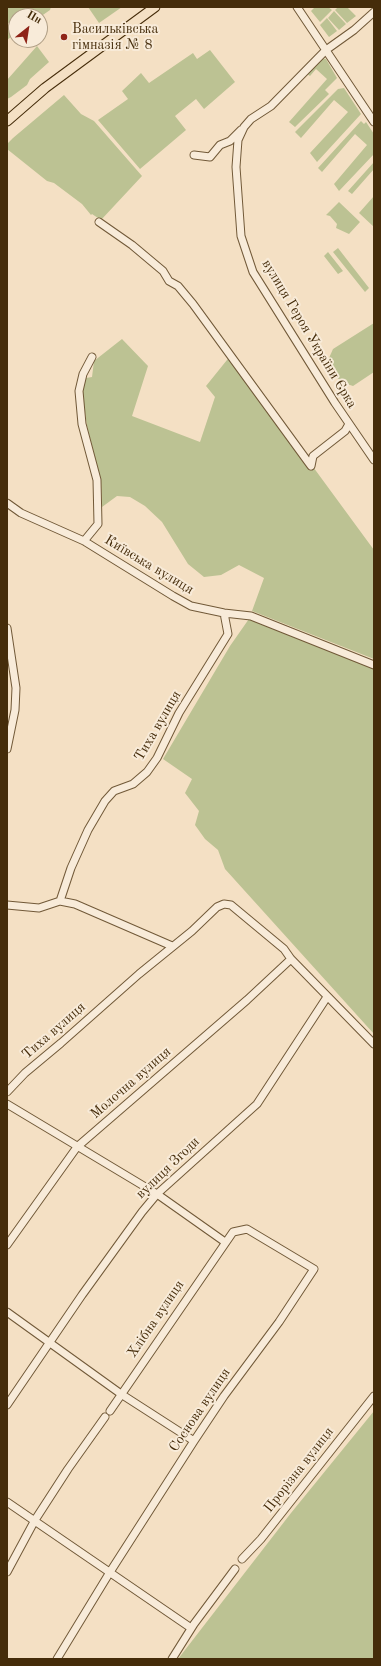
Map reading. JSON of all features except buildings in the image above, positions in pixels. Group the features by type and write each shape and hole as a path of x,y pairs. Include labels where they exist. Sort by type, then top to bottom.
{"main road":[{"path":"7,121 45,88 155,7"}],"street":[{"path":"297,7 374,122"},
{"name":"вулиця Героя України Єрка","path":"374,12 354,30 326,50 271,106 251,119 244,127 238,140 236,167 241,236 258,280 349,424 374,460"},
{"path":"194,155 210,157 220,145 230,141 244,127"},
{"path":"99,222 132,245 163,271 169,281 178,286 198,310 311,466 313,456 346,431 349,424"},
{"path":"84,541 98,524 97,480 82,424 79,391 83,374 92,357"},
{"name":"Київська вулиця","path":"7,503 21,513 84,541 185,603 198,608 224,614 251,616 374,665"},
{"name":"Тиха вулиця","path":"60,901 71,868 88,830 105,801 114,791 133,784 147,772 154,763 179,713 228,634 224,614"},
{"path":"7,628 16,688 15,710 7,749"},
{"path":"7,905 39,908 60,901 75,904 172,946"},
{"name":"Тиха вулиця","path":"7,1092 25,1073 172,946 192,931 217,907 224,904 231,905 284,950 328,997"},
{"name":"Молочна вулиця","path":"7,1245 77,1147 248,1000 291,959"},
{"path":"328,997 374,1044"},
{"name":"вулиця Згоди","path":"7,1405 142,1212 157,1194 257,1104 328,997"},
{"path":"7,1104 157,1194 225,1242"},
{"name":"Соснова вулиця","path":"57,1659 110,1572 194,1441 224,1396 279,1322 314,1269 247,1228 233,1232 225,1242"},
{"name":"Хлібна вулиця","path":"7,1572 35,1520 68,1469 225,1242"},
{"path":"7,1312 121,1394 194,1441"},
{"name":"Прорізна вулиця","path":"242,1559 261,1539 374,1396"},
{"path":"7,1502 191,1628"},
{"path":"172,1659 191,1628 234,1569"}],"green space":[{"path":"7,7 51,7 48,11 48,8 8,8 8,23"},
{"path":"88,7 122,7 99,23"},
{"path":"315,7 328,7 332,10 320,22 311,11"},
{"path":"338,7 347,7 356,16 347,23 335,10"},
{"path":"334,11 346,24 339,30 328,18"},
{"path":"327,18 337,31 329,37 320,25"},
{"path":"8,25 7,40 7,26"},
{"path":"35,48 38,48 49,62 30,79 27,85 7,99 7,80"},
{"path":"210,50 235,82 204,109 196,99 175,116 186,130 140,169 98,120 128,99 122,91 141,73 149,83 193,53 197,59"},
{"path":"321,58 326,59 337,78 325,90 329,94 295,127 289,122 327,79 316,69 310,76 306,73"},
{"path":"344,88 361,114 317,162 310,153 348,112 334,100 301,138 295,132 338,89"},
{"path":"64,95 81,114 94,121 142,176 101,220 92,214 91,215 82,204 54,183 47,181 7,149 7,144 13,138"},
{"path":"361,121 364,124 366,122 374,134 374,154 339,191 334,184 367,145 355,134 322,172 318,168"},
{"path":"374,162 374,169 352,194 348,191"},
{"path":"374,196 374,227 359,213"},
{"path":"339,202 360,222 349,234 336,228 337,224 330,216 326,215"},
{"path":"338,248 369,288 365,292 333,252"},
{"path":"328,252 343,271 338,274 324,256"},
{"path":"374,323 374,372 353,386 344,383 336,377 330,368 329,358 333,349"},
{"path":"122,339 148,366 132,416 200,442 215,397 206,386 231,355 374,550 374,659 252,611 264,578 239,565 221,575 204,577 188,564 162,522 145,506 130,497 117,496 102,507 101,481 87,426 82,391 86,378 92,377 94,361"},
{"path":"251,616 374,665 374,1034 225,869 218,850 205,839 195,825 199,811 185,793 192,779 163,759 230,646"},
{"path":"374,1411 374,1659 178,1659 291,1513"}],"place":[{"name":"Васильківська гімназія № 8","path":"64,37"}]}
